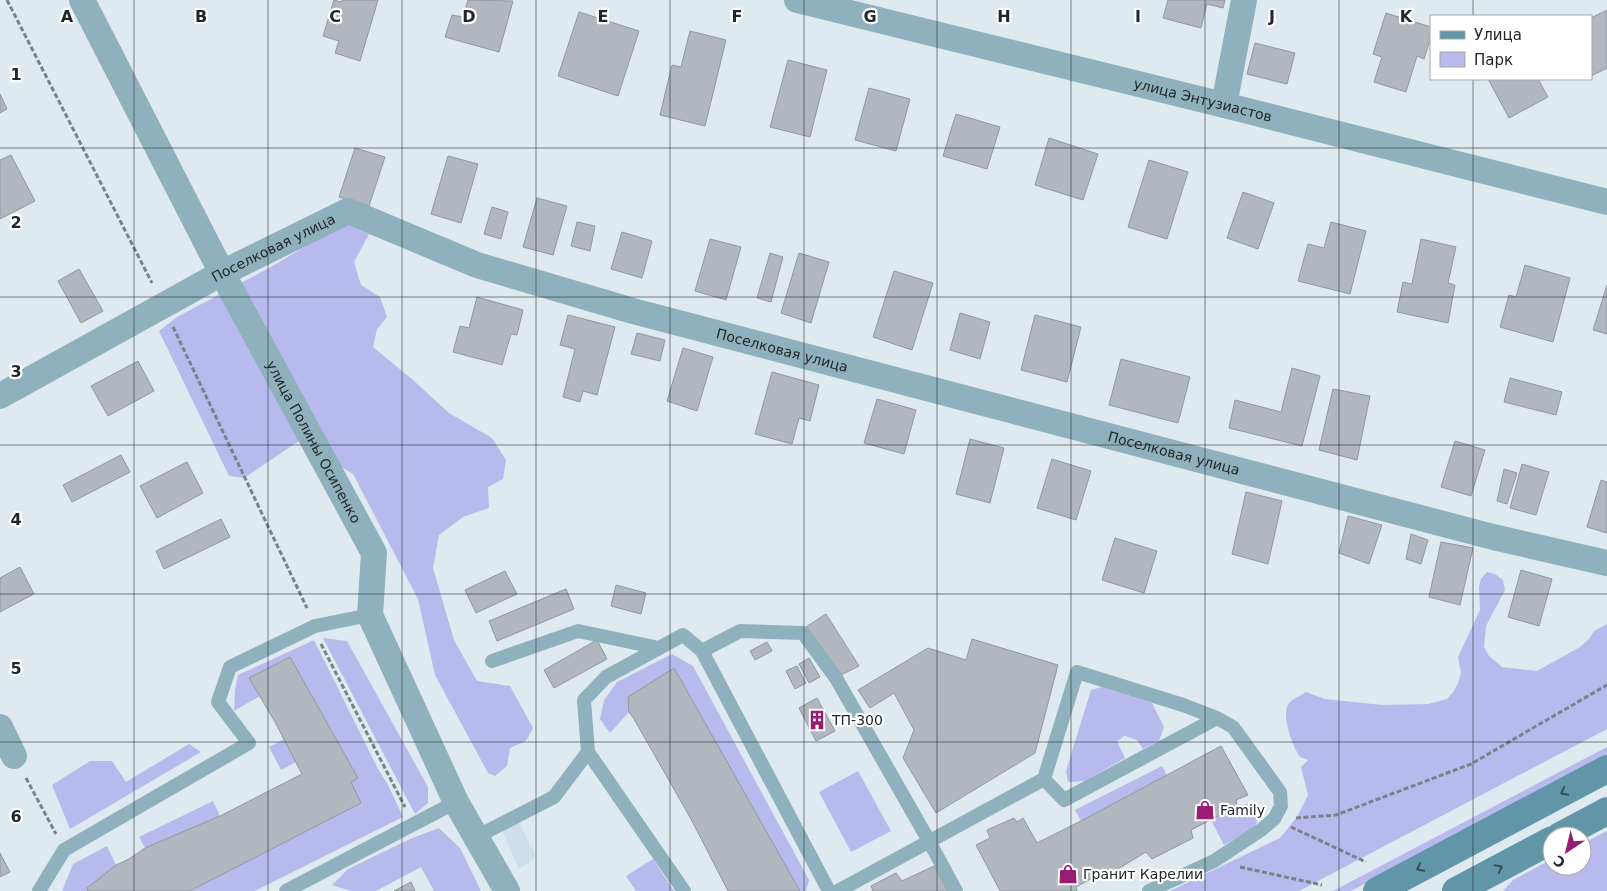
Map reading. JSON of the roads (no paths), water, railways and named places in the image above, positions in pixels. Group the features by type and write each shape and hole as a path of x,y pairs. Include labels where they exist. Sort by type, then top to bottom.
{"main road":[{"path":"1377,891 1607,769"},
{"path":"1580,826 1607,812"},
{"path":"1461,890 1542,845"}],"street":[{"name":"улица Полины Осипенко","path":"82,0 222,273 374,553 370,615 456,802 507,891"},
{"name":"улица Энтузиастов","path":"797,0 1224,104 1607,202"},
{"path":"1224,104 1244,0"},
{"name":"Поселковая улица","path":"0,396 222,273 348,211 477,264 634,311 1473,532 1607,563"},
{"path":"0,727 14,756"}],"lane":[{"path":"39,891 64,850 249,743 218,702 230,667 315,626 370,615"},
{"path":"492,661 578,631 659,648"},
{"path":"702,651 740,631 803,633 836,678 930,841 956,891"},
{"path":"684,891 588,752 584,700 606,678 682,635 702,651 829,891"},
{"path":"838,891 1044,779 1077,672 1183,705 1217,718 1233,727 1280,792 1281,806 1274,819 1261,830 1214,861 1149,891"},
{"path":"1044,779 1064,800 1217,718"},
{"path":"476,837 554,796 588,752"},
{"path":"286,891 456,802"}],"place":[{"name":"ТП-300","path":"817,720"},
{"name":"Family","path":"1205,810"},
{"name":"Гранит Карелии","path":"1068,874"}]}
